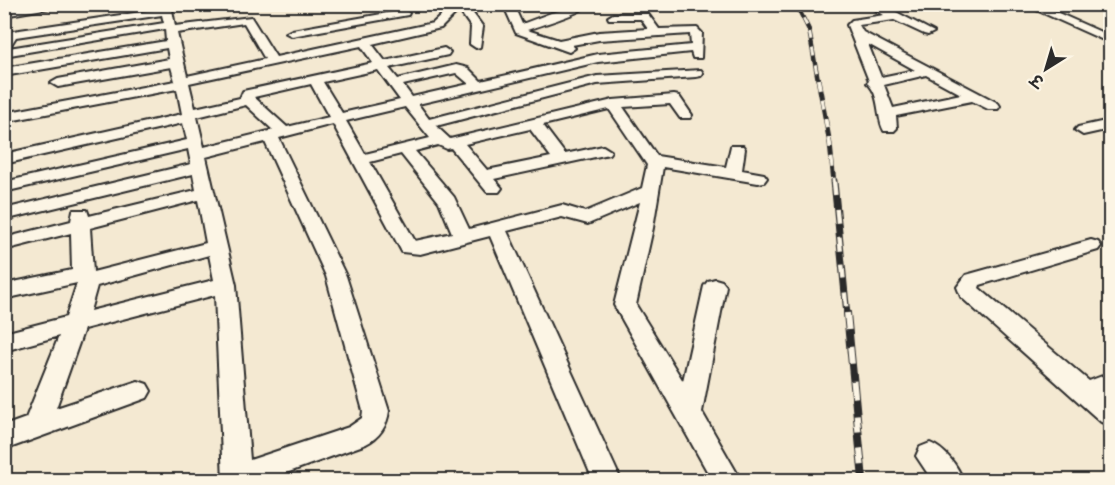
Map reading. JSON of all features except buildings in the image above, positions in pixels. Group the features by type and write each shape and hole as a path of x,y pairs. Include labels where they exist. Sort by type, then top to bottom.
{"street":[{"path":"508,4 519,29 598,58"},
{"path":"519,29 555,15 577,10 576,4"},
{"path":"873,4 928,32"},
{"path":"1028,4 1110,40"},
{"path":"4,13 66,5"},
{"path":"4,118 182,83 309,53 423,30 440,25 444,17 461,5 477,27 476,44"},
{"path":"309,53 289,29 399,9 423,30"},
{"path":"613,17 644,16 656,32"},
{"path":"4,72 62,62 171,29 222,17 247,19 273,61"},
{"path":"895,17 856,22 853,25 889,121 974,96"},
{"path":"4,46 13,34 171,29"},
{"path":"4,52 171,29"},
{"path":"171,29 225,285 237,479 357,436 368,430 375,422 376,411 336,276 277,134 246,96 253,92 444,52"},
{"path":"58,83 171,29"},
{"path":"4,215 80,198 197,155 337,119 598,58 697,52 695,31 599,36 559,44"},
{"path":"858,34 993,106"},
{"path":"364,42 427,124 448,141 488,182 561,159 603,151"},
{"path":"54,108 62,62"},
{"path":"396,82 456,69 463,71 479,87"},
{"path":"874,83 927,71"},
{"path":"427,124 597,81 696,72"},
{"path":"315,80 409,247 420,248 567,211 583,219 588,218 652,190"},
{"path":"358,160 614,104 674,99 685,115"},
{"path":"4,159 249,100"},
{"path":"614,104 652,160 656,173 625,305 727,480"},
{"path":"533,123 561,159"},
{"path":"1083,130 1110,125"},
{"path":"36,426 75,323 85,278 80,198 72,143"},
{"path":"405,149 448,201 463,237"},
{"path":"733,174 737,149"},
{"path":"4,187 75,171 197,155"},
{"path":"652,160 758,178"},
{"path":"4,244 205,193"},
{"path":"496,228 607,480"},
{"path":"1091,246 973,280 968,287 969,292 1110,414"},
{"path":"4,292 85,278 216,247"},
{"path":"4,342 225,285"},
{"path":"688,415 715,286"},
{"path":"1086,393 1110,383"},
{"path":"4,438 138,391"},
{"path":"930,456 949,480"}],"railway":[{"path":"796,4 809,30 818,80"},
{"path":"818,79 830,144 834,183"},
{"path":"834,181 847,315"},
{"path":"847,313 863,480"}]}
